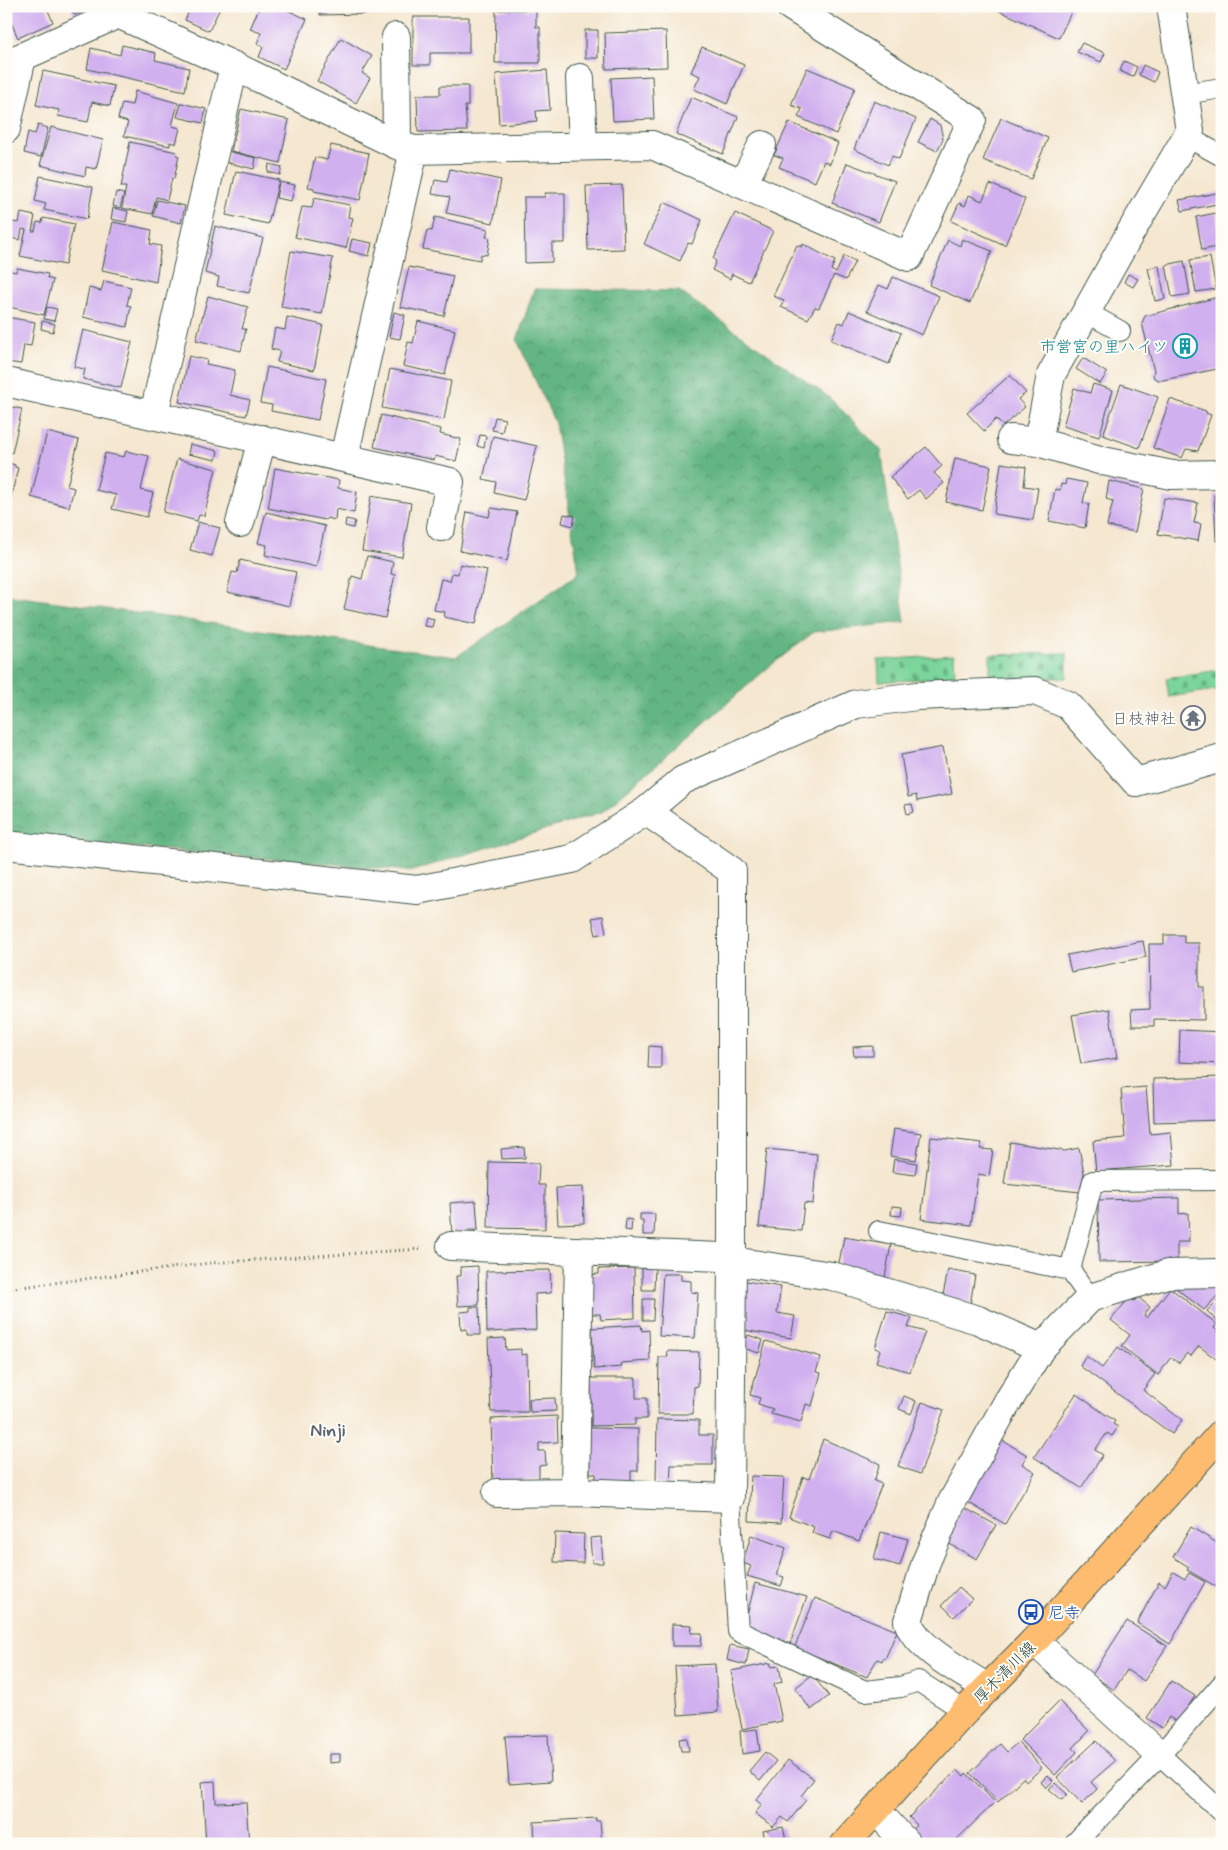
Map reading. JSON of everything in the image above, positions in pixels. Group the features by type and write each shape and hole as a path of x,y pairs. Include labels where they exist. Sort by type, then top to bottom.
{"main road":[{"name":"厚木清川線","path":"845,1844 965,1711 1034,1641 1221,1436"}],"street":[{"path":"6,128 14,61 118,14 234,66 406,148 652,145 909,257 972,120 790,6"},
{"path":"1038,442 1051,374 1190,131 1171,6"},
{"path":"344,458 406,148 396,37"},
{"path":"154,414 234,66"},
{"path":"580,78 583,146"},
{"path":"743,184 762,145"},
{"path":"6,382 450,482 441,527"},
{"path":"240,523 262,439"},
{"path":"1011,439 1038,442 1103,461 1172,475 1222,474"},
{"path":"6,845 417,890 572,859 646,811 683,780 856,704 917,696 1035,691 1068,705 1136,782 1222,758"},
{"path":"497,1493 576,1492 730,1498 732,871 646,811"},
{"path":"451,1246 721,1257 732,1261 832,1276 978,1320 1041,1348"},
{"path":"576,1492 580,1251"},
{"path":"987,1688 933,1652 911,1630 908,1621 926,1562 952,1502 1007,1403 1041,1348 1090,1298 1167,1274 1222,1274"},
{"path":"1034,1641 1160,1755"},
{"path":"876,1810 907,1844"}],"lane":[{"path":"1184,94 1222,88"},
{"path":"1186,137 1222,156"},
{"path":"1086,312 1120,331"},
{"path":"1070,1270 1093,1180 1222,1180"},
{"path":"879,1231 1070,1270 1090,1298"},
{"path":"730,1498 738,1631 865,1691 901,1687 918,1681 965,1711"},
{"path":"1074,1844 1160,1755 1222,1684"},
{"path":"1160,1755 1222,1812"}],"path":[{"path":"1222,687 1219,704 1222,718"},
{"path":"6,1289 210,1263 451,1246"}],"green space":[{"path":"534,289 679,291 831,399 881,450 905,622 814,632 770,666 602,812 412,871 6,836 6,595 456,657 579,573 555,423 517,340"},
{"path":"1067,653 1067,678 990,678 990,655"},
{"path":"954,655 955,677 879,682 878,660"},
{"path":"1219,670 1221,689 1169,697 1166,678"}],"building":[{"path":"6,6 46,6 53,22 18,38 10,20 6,22"},
{"path":"70,6 84,6 86,11 74,15"},
{"path":"183,6 221,6 209,31 185,20 190,9"},
{"path":"260,6 286,6 285,9 307,19 284,69 259,57 263,47 257,44 261,33 250,29"},
{"path":"320,6 365,6 365,14 320,15"},
{"path":"418,6 460,6 460,8 419,10"},
{"path":"989,6 1074,6 1059,38"},
{"path":"496,10 536,10 536,27 540,27 540,63 495,63"},
{"path":"413,17 469,17 469,53 430,53 430,65 413,65"},
{"path":"585,30 598,30 598,58 585,58"},
{"path":"666,31 667,67 606,69 605,33"},
{"path":"341,38 372,56 362,73 370,78 356,103 317,81"},
{"path":"1082,43 1105,53 1101,62 1077,52"},
{"path":"122,45 156,53 155,60 189,68 185,91 87,69 91,48 120,55"},
{"path":"702,47 744,65 727,104 694,89 700,76 691,72"},
{"path":"1124,61 1137,67 1133,77 1120,71"},
{"path":"1143,65 1158,72 1154,82 1139,75"},
{"path":"807,68 855,88 836,134 798,117 802,109 791,105"},
{"path":"547,70 550,110 536,111 537,121 499,124 496,74"},
{"path":"43,71 114,86 110,106 92,102 88,122 58,116 59,110 36,105"},
{"path":"652,76 654,119 613,121 611,78"},
{"path":"440,86 468,86 468,106 465,106 467,131 418,132 417,95 440,95"},
{"path":"135,91 178,103 172,126 180,128 176,144 170,142 170,146 124,136 128,122 118,119 122,103 132,105"},
{"path":"691,97 738,117 723,154 676,134"},
{"path":"874,101 916,119 899,159 892,156 888,165 854,149"},
{"path":"181,103 206,109 203,123 177,117"},
{"path":"241,109 289,120 280,163 231,151"},
{"path":"1001,118 1048,138 1031,179 983,160"},
{"path":"930,119 940,125 943,139 937,151 918,142"},
{"path":"789,122 838,143 830,164 824,161 815,182 779,167 783,158 774,155"},
{"path":"38,125 48,128 41,157 24,153 28,132 35,134"},
{"path":"51,127 103,140 96,169 86,167 85,176 40,165"},
{"path":"130,142 177,152 176,155 179,156 167,200 156,197 152,214 122,208 126,187 121,187"},
{"path":"331,145 369,153 360,200 314,191 314,188 308,187 315,157 327,160"},
{"path":"227,151 256,158 254,169 225,162"},
{"path":"847,163 895,181 879,222 832,203"},
{"path":"269,164 282,167 280,175 268,172"},
{"path":"450,169 501,180 493,223 446,213 450,197 432,194 435,180 447,182"},
{"path":"236,171 279,180 268,224 226,215"},
{"path":"40,176 93,187 87,219 44,210 46,204 35,201"},
{"path":"279,182 295,185 291,201 276,198"},
{"path":"990,184 1025,199 1005,245 951,221 959,203 965,206 969,195 982,201"},
{"path":"622,185 624,249 588,250 586,186"},
{"path":"116,192 124,194 120,208 113,206"},
{"path":"1222,192 1222,203 1182,211 1179,200"},
{"path":"545,193 565,193 565,243 552,243 552,262 525,263 524,197 545,197"},
{"path":"314,198 350,205 348,217 353,218 346,248 295,237 302,207 312,208"},
{"path":"157,200 185,206 181,223 153,216"},
{"path":"664,202 702,220 692,244 688,243 680,261 644,244"},
{"path":"113,208 128,211 126,222 111,219"},
{"path":"21,213 35,216 32,231 35,231 37,222 42,223 43,218 74,224 65,265 20,256 26,230 22,229 20,240 6,237 6,221 19,223"},
{"path":"735,213 773,231 749,282 732,274 730,279 712,270 716,261 713,259"},
{"path":"1216,213 1222,246 1202,250 1196,217"},
{"path":"435,217 488,229 486,237 490,238 487,255 481,254 480,260 423,249 427,230 432,231"},
{"path":"113,222 152,230 150,244 161,246 156,282 102,270"},
{"path":"215,226 263,238 249,293 217,286 219,277 205,273"},
{"path":"352,239 372,243 369,256 349,251"},
{"path":"962,239 992,251 970,303 929,285 948,240 960,246"},
{"path":"803,244 835,261 831,270 836,273 844,256 855,261 846,280 834,275 819,308 815,307 808,319 781,307 784,300 773,296 797,245 802,247"},
{"path":"291,251 333,258 322,314 281,307"},
{"path":"1222,253 1222,276 1221,276 1216,254"},
{"path":"1210,257 1216,289 1196,292 1190,260"},
{"path":"1184,261 1190,294 1172,297 1166,265"},
{"path":"1159,266 1165,299 1155,301 1148,268"},
{"path":"409,267 453,276 444,316 400,307"},
{"path":"17,268 48,274 47,278 53,280 44,315 9,307 8,311 6,311 6,270 16,272"},
{"path":"1128,274 1138,279 1133,287 1124,282"},
{"path":"893,277 939,296 922,335 867,311 879,285 888,289"},
{"path":"104,281 131,287 127,305 131,306 127,327 83,317 89,288 101,291"},
{"path":"208,296 248,307 242,329 246,329 241,351 196,340"},
{"name":"市営宮の里ハイツ","path":"1222,296 1222,368 1163,380 1154,378 1142,323 1145,316"},
{"path":"47,307 57,309 54,321 44,319"},
{"path":"849,311 901,333 889,364 831,340 839,322 844,324"},
{"path":"394,312 405,315 400,339 389,337"},
{"path":"6,317 35,322 31,346 24,345 21,364 6,362"},
{"path":"287,317 323,325 314,370 277,362 280,351 271,349 275,328 285,330"},
{"path":"42,321 55,324 53,332 41,329"},
{"path":"418,321 455,330 445,375 403,366 408,342 413,343"},
{"path":"83,330 132,342 121,388 83,379 85,369 74,367"},
{"path":"189,356 207,360 206,364 235,370 230,395 250,400 246,416 179,402"},
{"path":"1083,358 1107,373 1100,384 1076,369"},
{"path":"267,367 326,379 318,420 271,411 272,405 260,403"},
{"path":"390,369 451,381 444,420 382,408"},
{"path":"1010,375 1026,393 1018,399 1025,407 1003,426 996,419 984,431 967,413"},
{"path":"1093,384 1113,390 1099,437 1063,426 1074,388 1090,393"},
{"path":"1121,384 1158,397 1139,448 1103,435"},
{"path":"1170,399 1206,411 1206,413 1211,415 1198,451 1186,449 1182,458 1153,448"},
{"path":"6,406 22,409 12,453 6,452"},
{"path":"381,415 441,429 440,434 461,439 456,461 435,456 434,460 374,447"},
{"path":"495,417 505,419 502,432 492,430"},
{"path":"47,432 79,440 67,486 74,488 69,507 31,497"},
{"path":"480,435 486,436 484,448 477,446"},
{"path":"493,436 537,446 524,500 494,493 496,482 483,479"},
{"path":"190,444 218,451 216,460 188,454"},
{"path":"926,447 942,466 934,473 944,483 926,499 919,490 908,499 890,477"},
{"path":"126,451 149,456 141,490 153,493 147,517 112,509 116,495 96,490 105,453 124,457"},
{"path":"955,458 991,466 982,510 946,502"},
{"path":"177,459 216,469 204,516 199,515 197,521 163,512"},
{"path":"6,462 18,468 8,509 6,508"},
{"path":"1001,463 1026,467 1024,486 1038,488 1033,520 994,514"},
{"path":"275,468 339,480 338,488 357,492 354,513 336,509 335,520 327,518 325,520 268,508"},
{"path":"1066,479 1087,483 1083,503 1089,504 1085,528 1049,521 1055,489 1060,490 1061,484 1065,485"},
{"path":"1109,481 1144,489 1135,532 1107,526 1113,501 1106,499"},
{"path":"1214,495 1222,495 1222,541 1216,541"},
{"path":"371,496 411,503 402,557 362,551"},
{"path":"1164,498 1198,503 1194,523 1201,524 1198,541 1158,534"},
{"path":"491,508 517,512 507,561 460,551 467,512 489,517"},
{"path":"266,512 325,526 316,567 265,555 267,545 258,543"},
{"path":"564,514 575,516 573,526 562,523"},
{"path":"346,519 355,521 353,528 345,526"},
{"path":"198,522 220,528 212,556 190,550"},
{"path":"367,556 393,562 391,574 395,575 385,618 344,609 352,576 362,579"},
{"path":"240,560 296,572 289,606 227,592 232,572 237,573"},
{"path":"460,564 487,570 476,624 444,617 445,612 434,610 441,579 450,581 452,573 458,574"},
{"path":"426,617 434,619 432,627 424,626"},
{"name":"日枝神社","path":"1199,710 1202,722 1188,727 1184,715"},
{"path":"943,747 952,794 917,801 916,795 908,797 901,755"},
{"path":"912,804 914,812 907,814 905,805"},
{"path":"603,916 606,933 596,935 592,918"},
{"path":"1164,935 1184,935 1184,943 1199,943 1199,987 1204,987 1204,1020 1154,1019 1154,1026 1132,1026 1131,1010 1150,1009 1149,944 1164,944"},
{"path":"1143,941 1146,957 1071,972 1067,955"},
{"path":"1109,1009 1117,1058 1081,1064 1072,1015"},
{"path":"1180,1030 1222,1032 1222,1064 1179,1062"},
{"path":"649,1046 661,1047 661,1068 648,1068"},
{"path":"873,1046 873,1056 854,1056 853,1047"},
{"path":"1222,1077 1222,1120 1154,1122 1153,1079"},
{"path":"1146,1087 1150,1134 1171,1132 1174,1165 1096,1171 1093,1141 1125,1138 1121,1089"},
{"path":"894,1129 921,1133 916,1160 890,1156"},
{"path":"931,1137 982,1143 980,1149 993,1150 989,1176 978,1174 971,1225 921,1219"},
{"path":"1010,1142 1065,1151 1079,1148 1084,1173 1080,1192 1004,1184"},
{"path":"524,1147 525,1158 502,1159 501,1149"},
{"path":"767,1149 817,1154 813,1204 804,1203 801,1231 759,1227"},
{"path":"894,1159 917,1163 915,1175 892,1172"},
{"path":"489,1162 539,1163 538,1185 545,1185 545,1229 488,1228"},
{"path":"583,1187 584,1223 558,1224 556,1188"},
{"path":"1179,1198 1179,1214 1188,1213 1189,1242 1177,1242 1177,1261 1099,1262 1098,1200"},
{"path":"476,1201 478,1230 469,1230 469,1233 452,1234 450,1203"},
{"path":"892,1206 902,1207 901,1216 891,1215"},
{"path":"640,1214 655,1214 654,1235 643,1235 643,1221 640,1221"},
{"path":"626,1219 632,1220 631,1231 625,1230"},
{"path":"844,1237 891,1245 885,1277 838,1268"},
{"path":"478,1266 479,1305 458,1306 456,1276 461,1276 461,1267"},
{"path":"634,1268 635,1318 601,1320 600,1314 589,1314 587,1275 599,1274 599,1269"},
{"path":"642,1268 655,1268 654,1290 642,1290"},
{"path":"550,1270 551,1293 535,1294 536,1330 487,1332 486,1271"},
{"path":"948,1270 975,1275 970,1305 942,1300"},
{"path":"663,1274 681,1274 681,1280 691,1281 691,1292 698,1293 695,1338 659,1336"},
{"path":"746,1281 781,1287 777,1313 795,1316 791,1338 737,1329"},
{"path":"1222,1283 1222,1291 1204,1310 1172,1285"},
{"path":"1170,1288 1217,1324 1214,1328 1222,1335 1222,1352 1216,1359 1199,1346 1191,1356 1187,1353 1179,1363 1171,1357 1158,1375 1122,1346 1130,1335 1111,1320 1129,1298 1134,1301 1138,1297 1150,1307 1144,1315 1147,1318"},
{"path":"1222,1296 1222,1326 1207,1311"},
{"path":"643,1299 654,1299 653,1320 643,1320"},
{"path":"470,1307 479,1307 480,1335 467,1335 467,1329 461,1330 460,1312 470,1311"},
{"path":"887,1311 912,1318 908,1327 925,1332 910,1372 876,1362 880,1350 875,1348"},
{"path":"641,1325 642,1331 649,1330 650,1361 621,1363 622,1367 594,1369 592,1328"},
{"path":"748,1335 763,1340 759,1353 743,1348"},
{"path":"505,1338 506,1350 521,1349 521,1355 527,1354 528,1412 491,1412 488,1339"},
{"path":"766,1341 821,1357 816,1372 821,1373 812,1406 806,1404 801,1422 771,1414 773,1409 758,1404 760,1398 750,1395"},
{"path":"1118,1347 1155,1374 1143,1390 1182,1420 1172,1434 1080,1366 1086,1356 1102,1368"},
{"path":"667,1351 699,1352 698,1386 694,1387 693,1414 658,1414 659,1357 668,1357"},
{"path":"591,1378 636,1378 636,1398 647,1398 647,1419 635,1419 635,1425 591,1426"},
{"path":"1076,1394 1115,1421 1113,1424 1118,1427 1112,1436 1107,1433 1095,1450 1103,1455 1081,1488 1034,1457"},
{"path":"904,1396 916,1401 911,1414 899,1409"},
{"path":"555,1398 556,1411 530,1412 529,1399"},
{"path":"922,1402 944,1410 920,1474 898,1466"},
{"path":"557,1416 558,1442 539,1443 539,1451 545,1451 546,1465 539,1466 539,1480 493,1482 491,1419"},
{"path":"657,1419 699,1420 699,1435 713,1435 713,1465 671,1465 670,1485 656,1484"},
{"path":"589,1428 638,1429 638,1471 631,1471 631,1481 596,1482 596,1474 590,1473"},
{"path":"823,1439 880,1464 874,1481 882,1484 859,1541 833,1531 830,1539 812,1533 814,1527 789,1517 803,1477 809,1479"},
{"path":"1000,1439 1027,1455 1022,1464 1035,1472 1005,1524 964,1500"},
{"path":"751,1476 784,1477 781,1523 749,1521"},
{"path":"963,1507 996,1525 977,1559 944,1541"},
{"path":"1191,1527 1222,1546 1222,1558 1217,1565 1222,1568 1222,1590 1187,1570 1189,1567 1173,1557"},
{"path":"881,1532 908,1539 900,1566 874,1559"},
{"path":"555,1533 584,1534 583,1563 554,1562"},
{"path":"751,1535 786,1548 777,1575 784,1577 781,1586 747,1576 751,1566 743,1563"},
{"path":"601,1537 603,1563 592,1563 590,1538"},
{"path":"1173,1572 1185,1579 1189,1573 1205,1582 1170,1644 1137,1623 1159,1582 1165,1586"},
{"path":"755,1583 807,1597 790,1644 744,1628"},
{"path":"959,1587 972,1599 954,1617 942,1605"},
{"path":"815,1598 897,1631 885,1659 883,1658 882,1661 877,1659 867,1677 794,1649"},
{"path":"1127,1621 1167,1646 1144,1681 1127,1670 1114,1690 1092,1675"},
{"path":"672,1624 692,1625 691,1633 702,1633 701,1646 672,1646"},
{"path":"730,1645 749,1649 746,1665 727,1660"},
{"path":"771,1663 771,1667 779,1666 782,1682 774,1684 782,1721 742,1729 731,1671"},
{"path":"715,1664 718,1712 678,1715 675,1666"},
{"path":"812,1675 829,1696 811,1710 795,1688"},
{"path":"1171,1681 1195,1696 1178,1723 1169,1717 1162,1728 1147,1718"},
{"path":"1059,1701 1089,1731 1073,1748 1077,1752 1055,1775 1020,1740"},
{"path":"757,1729 760,1751 742,1754 740,1731"},
{"path":"548,1735 551,1781 509,1784 505,1736"},
{"path":"687,1738 689,1751 681,1751 679,1739"},
{"path":"1096,1741 1115,1761 1091,1782 1097,1789 1082,1804 1057,1777"},
{"path":"1018,1742 1042,1768 1027,1781 1023,1778 998,1802 970,1773 1000,1744 1007,1752"},
{"path":"765,1752 776,1761 760,1781 749,1771"},
{"path":"329,1754 340,1754 340,1762 329,1763"},
{"path":"788,1760 814,1779 801,1796 806,1800 788,1822 782,1817 773,1827 755,1813 762,1805 756,1800"},
{"path":"957,1770 964,1776 966,1773 995,1802 952,1844 925,1844 911,1830 917,1825 909,1817"},
{"path":"1048,1775 1053,1781 1046,1788 1041,1782"},
{"path":"215,1781 216,1803 246,1802 249,1844 206,1844 202,1782"},
{"path":"1055,1783 1067,1794 1062,1800 1049,1789"},
{"path":"596,1818 596,1821 600,1821 602,1844 535,1844 534,1822"},
{"path":"783,1827 787,1844 766,1844 763,1831"}],"place":[{"name":"市営宮の里ハイツ","path":"1185,346"},
{"name":"日枝神社","path":"1193,718"},
{"name":"尼寺","path":"1031,1612"}],"district":[{"name":"Ninji","path":"328,1430"}]}
